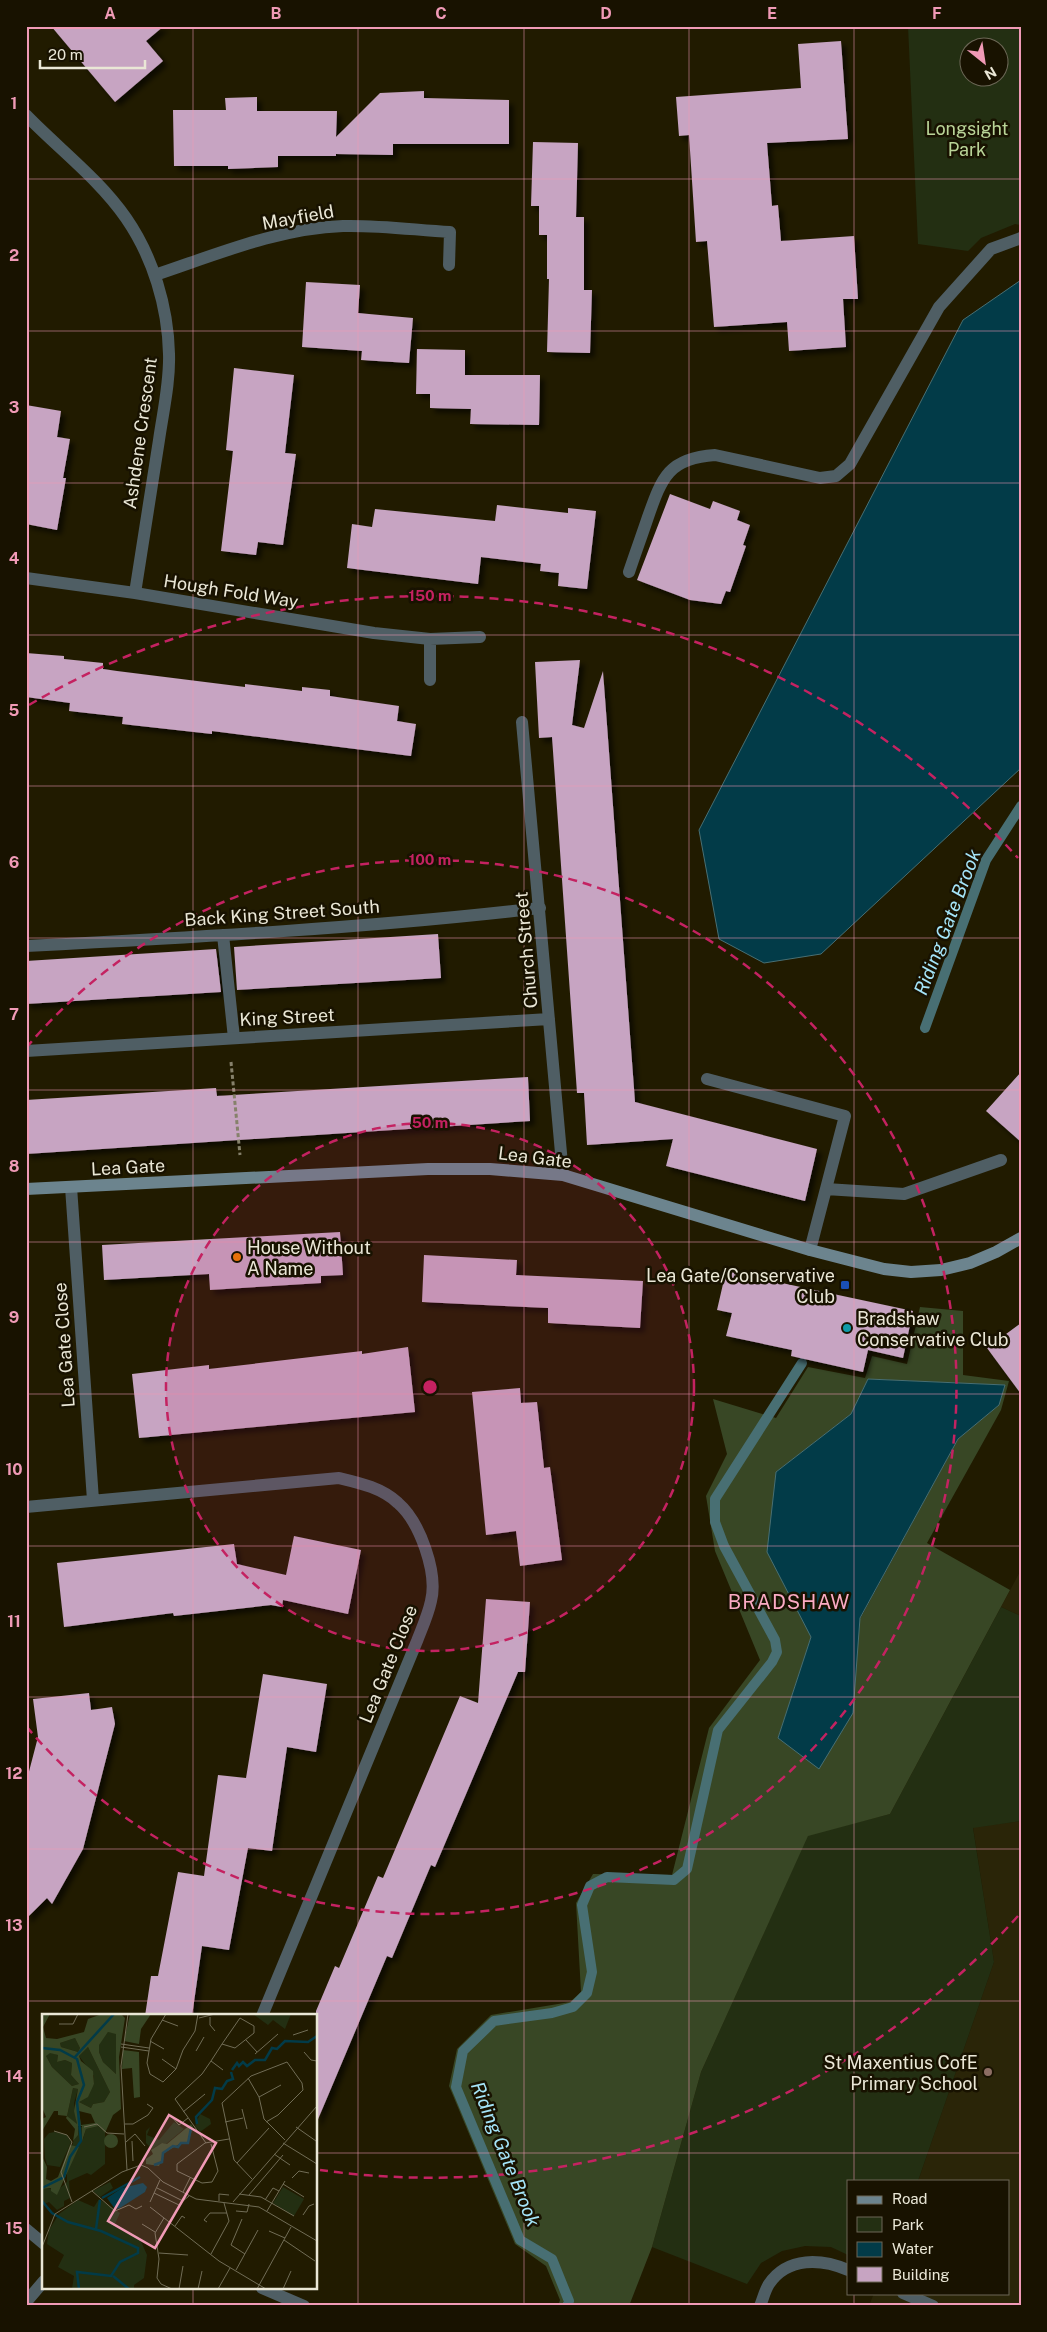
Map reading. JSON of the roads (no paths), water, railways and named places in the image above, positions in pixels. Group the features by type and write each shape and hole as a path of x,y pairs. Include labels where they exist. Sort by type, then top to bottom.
{"main road":[{"name":"Lea Gate","path":"26,1189 437,1169 490,1169 563,1175 810,1250 884,1269 911,1272 941,1270 988,1256 1021,1238"}],"street":[{"name":"Ashdene Crescent","path":"26,115 102,188 126,218 144,247 155,275 165,316 169,354 166,389 135,593"},
{"name":"Mayfield","path":"155,275 257,242 305,230 344,226 450,232 449,265"},
{"path":"629,572 660,482 683,461 698,456 715,455 820,478 836,476 850,464 938,307 991,248 1021,238"},
{"name":"Hough Fold Way","path":"26,578 135,593 374,632 430,639 480,637"},
{"path":"430,639 430,680"},
{"name":"Church Street","path":"522,722 563,1175"},
{"name":"Back King Street South","path":"26,946 223,936 440,920 540,908"},
{"path":"223,936 231,1038"},
{"name":"King Street","path":"26,1051 549,1019"},
{"path":"706,1079 845,1116 810,1250"},
{"path":"826,1189 904,1194 1001,1160"},
{"name":"Lea Gate Close","path":"71,1187 93,1500"},
{"name":"Lea Gate Close","path":"26,1507 339,1478 372,1486 398,1503 419,1530 430,1562 432,1599 417,1641 263,2014"},
{"path":"26,2229 42,2242"},
{"path":"760,2306 770,2283 785,2268 808,2260 833,2264 847,2270"},
{"path":"26,2302 42,2283"},
{"path":"267,2290 304,2306"},
{"path":"905,2294 933,2306"}],"water":[{"path":"1021,280 1021,768 821,954 764,963 719,939 699,830 963,320"},
{"path":"868,1379 1005,1385 999,1405 958,1439 860,1618 853,1713 819,1769 778,1738 811,1637 767,1552 776,1472 851,1414"}],"waterway":[{"name":"Riding Gate Brook","path":"925,1028 986,860 1021,806"},
{"name":"Riding Gate Brook","path":"567,2306 569,2301 552,2259 520,2240 456,2087 463,2051 494,2021 552,2013 573,2007 587,1993 592,1972 582,1905 590,1886 607,1877 674,1880 687,1869 718,1730 772,1662 777,1652 775,1640 724,1546 715,1522 715,1499 802,1363"}],"place":[{"name":"House Without A Name","path":"237,1257"},
{"name":"Lea Gate/Conservative Club","path":"845,1285"},
{"name":"Bradshaw Conservative Club","path":"847,1328"},
{"name":"St Maxentius CofE Primary School","path":"988,2072"}],"district":[{"name":"BRADSHAW","path":"789,1602"}],"park label":[{"name":"Longsight Park","path":"967,138"}]}
